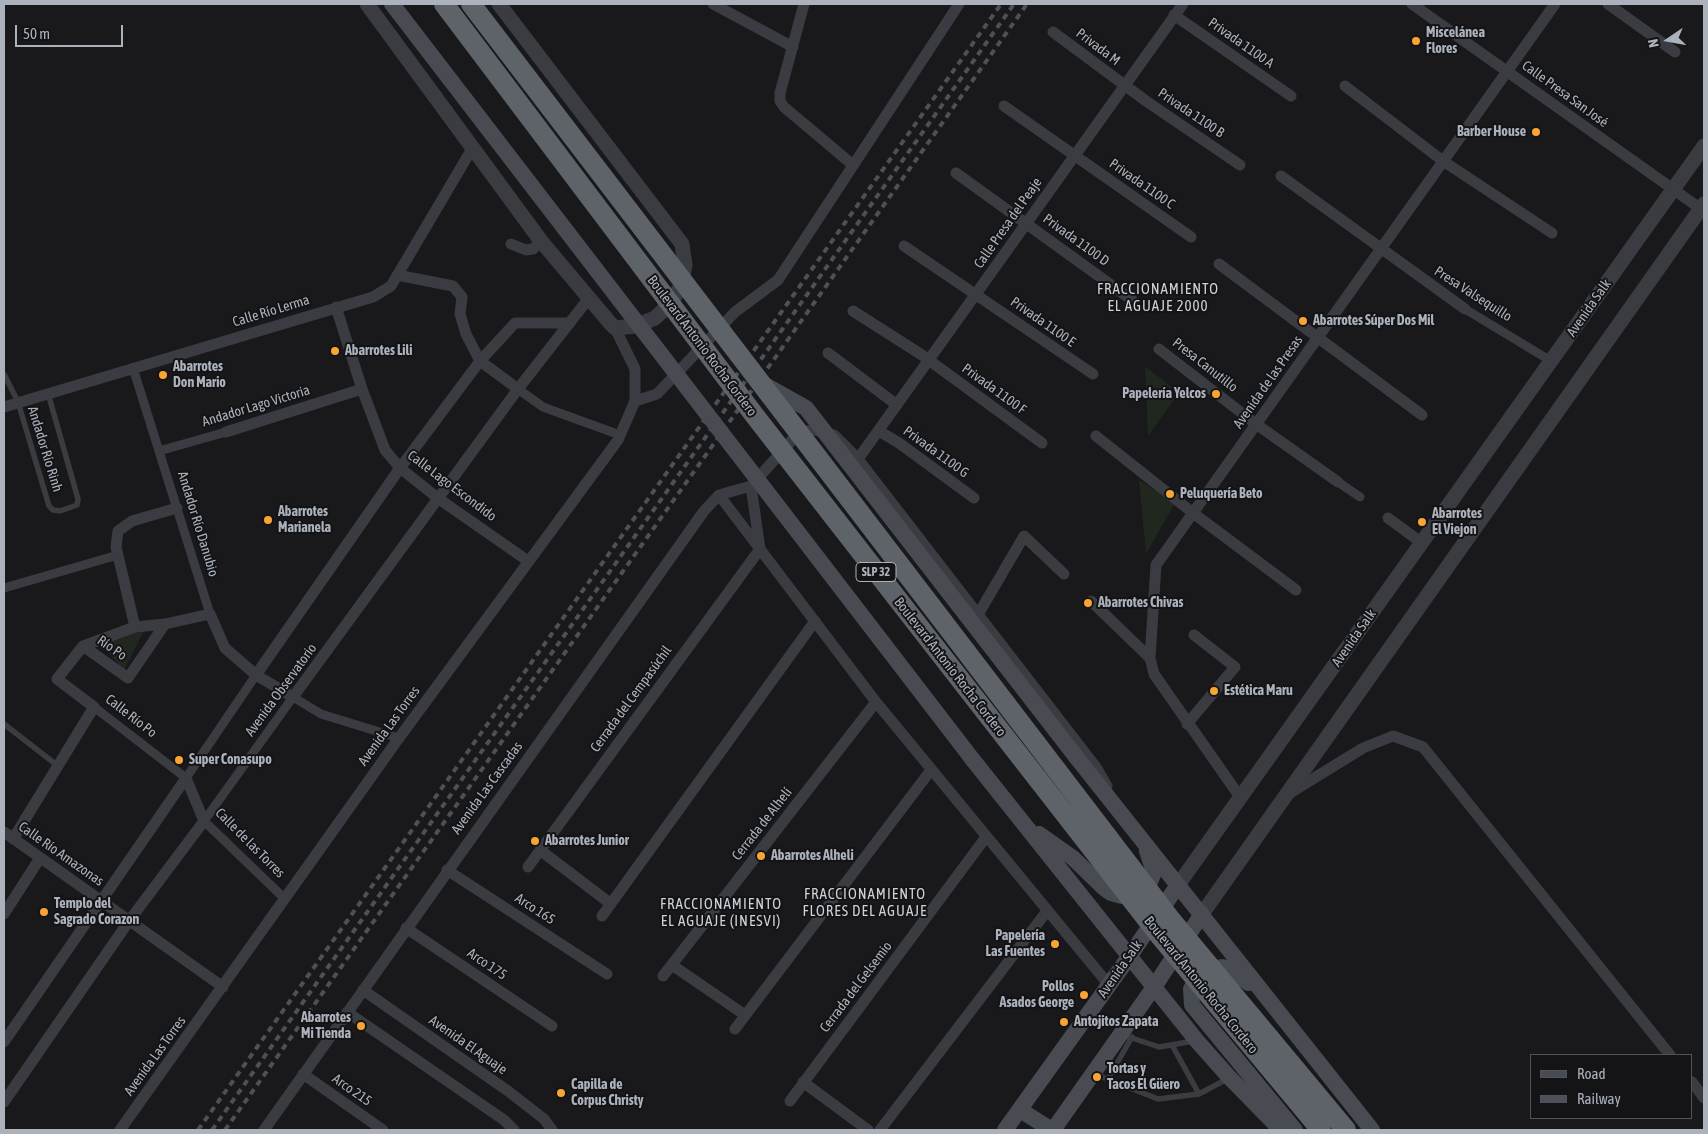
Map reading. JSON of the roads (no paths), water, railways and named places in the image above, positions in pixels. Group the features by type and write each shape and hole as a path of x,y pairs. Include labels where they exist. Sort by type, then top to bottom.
{"highway":[{"name":"Boulevard Antonio Rocha Cordero","path":"444,4 779,447 1160,936 1321,1130"},
{"name":"Boulevard Antonio Rocha Cordero","path":"471,4 765,386 1172,921 1346,1130"}],"main road":[{"path":"392,4 1024,825 1196,1041 1229,1078 1281,1130"},
{"path":"765,386 806,408 1076,758 1372,1130"},
{"path":"1024,825 1073,858 1104,888 1122,896 1133,895 1143,890 1150,882 1154,872 1141,839"},
{"name":"Avenida Salk","path":"1006,1130 1178,885"},
{"path":"1020,1110 1052,1130 1101,1076 1127,1036 1154,987 1202,914"},
{"path":"1280,1012 1237,973 1222,967 1214,967 1199,975 1191,989 1192,1005 1196,1012 1279,1108 1295,1130"}],"street":[{"path":"367,4 541,241 615,328 636,326 655,318 670,304 681,286 683,272 682,244 499,4"},
{"path":"713,4 793,47"},
{"path":"804,4 780,93 780,101 784,107 853,165"},
{"path":"635,401 657,394 735,312 778,280 959,4"},
{"name":"Calle Presa del Peaje","path":"858,459 1183,4"},
{"name":"Calle Presa San José","path":"1412,4 1673,190 1702,206"},
{"name":"Avenida de las Presas","path":"1240,797 1187,724 1154,674 1150,658 1156,565 1555,4"},
{"path":"1608,4 1675,52"},
{"name":"Privada 1100 A","path":"1174,15 1290,96"},
{"name":"Privada M","path":"1053,32 1124,86"},
{"name":"Privada 1100 B","path":"1124,86 1240,165"},
{"path":"1345,86 1443,161 1552,233"},
{"path":"1004,106 1075,156"},
{"name":"Avenida Salk","path":"1178,885 1704,146"},
{"name":"Calle Río Lerma","path":"4,407 373,297 391,286 473,147"},
{"name":"Privada 1100 C","path":"1075,156 1191,237"},
{"name":"Privada 1100 D","path":"956,173 1132,300"},
{"name":"Presa Valsequillo","path":"1281,176 1465,310 1551,362"},
{"path":"1202,914 1289,794 1702,206"},
{"path":"511,244 526,250 533,249 541,241"},
{"name":"Privada 1100 E","path":"904,246 977,293 1093,374"},
{"path":"1219,264 1422,415"},
{"path":"397,275 453,286 462,297 460,314 466,334 480,361 543,407 620,435"},
{"name":"Avenida Observatorio","path":"4,1102 129,921 204,821 518,389 589,298"},
{"name":"Calle Lago Escondido","path":"336,307 362,389 385,450 400,468 439,499 528,561"},
{"name":"Privada 1100 F","path":"853,311 929,360 1042,443"},
{"name":"Avenida Observatorio","path":"4,1042 400,468 480,361 515,323 570,323"},
{"name":"Avenida Las Torres","path":"120,1130 399,738 620,435 635,401 635,369 615,328"},
{"name":"Presa Canutillo","path":"1159,349 1256,424 1338,482"},
{"path":"828,353 897,405"},
{"name":"Andador Río Danubio","path":"133,368 210,614 225,648 256,675 294,697"},
{"name":"Andador Lago Victoria","path":"159,451 362,389"},
{"path":"1109,985 876,702 719,495 752,486 799,434 815,430 834,435 858,459 979,613 1096,767 1122,815"},
{"name":"Privada 1100 G","path":"879,431 899,443 974,498"},
{"path":"1096,436 1193,513 1296,590"},
{"path":"1338,482 1360,497"},
{"path":"752,486 760,549"},
{"name":"Avenida Las Cascadas","path":"264,1130 704,510 719,495"},
{"path":"135,627 116,547 118,531 132,521 177,508"},
{"path":"1388,518 1422,543"},
{"path":"979,613 1024,536 1064,574"},
{"name":"Cerrada del Cempasúchil","path":"528,867 760,549"},
{"path":"4,588 118,556"},
{"path":"1091,601 1150,658"},
{"path":"83,646 135,627 164,624 210,614"},
{"path":"602,916 815,621"},
{"name":"Río Po","path":"57,679 83,646 128,678 164,624"},
{"path":"1187,724 1235,667 1194,635"},
{"name":"Calle Río Po","path":"57,679 186,778"},
{"path":"294,697 321,714 399,738"},
{"name":"Cerrada de Alhelí","path":"663,976 876,702"},
{"path":"8,835 58,766 94,707"},
{"path":"1289,794 1363,748 1393,736 1423,747 1669,1054"},
{"path":"735,1028 931,770"},
{"name":"Calle de las Torres","path":"186,778 204,821 285,899"},
{"name":"Calle Río Amazonas","path":"8,835 223,987"},
{"name":"Cerrada del Gelsemio","path":"790,1101 986,837"},
{"path":"540,850 611,904"},
{"path":"4,914 40,858"},
{"name":"Arco 165","path":"447,870 607,974"},
{"path":"880,1130 1047,911"},
{"name":"Arco 175","path":"406,928 552,1026"},
{"path":"672,965 745,1015"},
{"name":"Avenida El Aguaje","path":"363,990 508,1091 544,1119 552,1130"},
{"path":"347,1012 504,1120 514,1130"},
{"name":"Arco 215","path":"303,1074 383,1130"},
{"path":"803,1082 868,1130"},
{"path":"1693,1083 1704,1098"}],"lane":[{"path":"4,374 18,402"},
{"name":"Andador Río Rinh","path":"18,402 49,506 53,510 60,511 77,505 78,499 48,393"},
{"path":"4,724 58,766"},
{"path":"1127,1036 1159,1047 1196,1041"},
{"path":"1172,1045 1200,1094"},
{"path":"1101,1076 1158,1099 1200,1094 1229,1078"}],"railway":[{"path":"198,1130 1001,4"},
{"path":"212,1130 1014,4"},
{"path":"225,1130 1027,4"}],"place":[{"name":"Miscelánea Flores","path":"1416,41"},
{"name":"Barber House","path":"1536,132"},
{"name":"Abarrotes Súper Dos Mil","path":"1303,321"},
{"name":"Abarrotes Lili","path":"335,351"},
{"name":"Abarrotes Don Mario","path":"163,375"},
{"name":"Papelería Yelcos","path":"1216,394"},
{"name":"Peluquería Beto","path":"1170,494"},
{"name":"Abarrotes Marianela","path":"268,520"},
{"name":"Abarrotes El Viejon","path":"1422,522"},
{"name":"Abarrotes Chivas","path":"1088,603"},
{"name":"Estética Maru","path":"1214,691"},
{"name":"Super Conasupo","path":"179,760"},
{"name":"Abarrotes Junior","path":"535,841"},
{"name":"Abarrotes Alheli","path":"761,856"},
{"name":"Templo del Sagrado Corazon","path":"44,912"},
{"name":"Papelería Las Fuentes","path":"1055,944"},
{"name":"Pollos Asados George","path":"1084,995"},
{"name":"Antojitos Zapata","path":"1064,1022"},
{"name":"Abarrotes Mi Tienda","path":"361,1026"},
{"name":"Tortas y Tacos El Güero","path":"1097,1077"},
{"name":"Capilla de Corpus Christy","path":"561,1093"}],"district":[{"name":"FRACCIONAMIENTO EL AGUAJE 2000","path":"1158,298"},
{"name":"FRACCIONAMIENTO FLORES DEL AGUAJE","path":"865,902"},
{"name":"FRACCIONAMIENTO EL AGUAJE (INESVI)","path":"721,912"}]}
